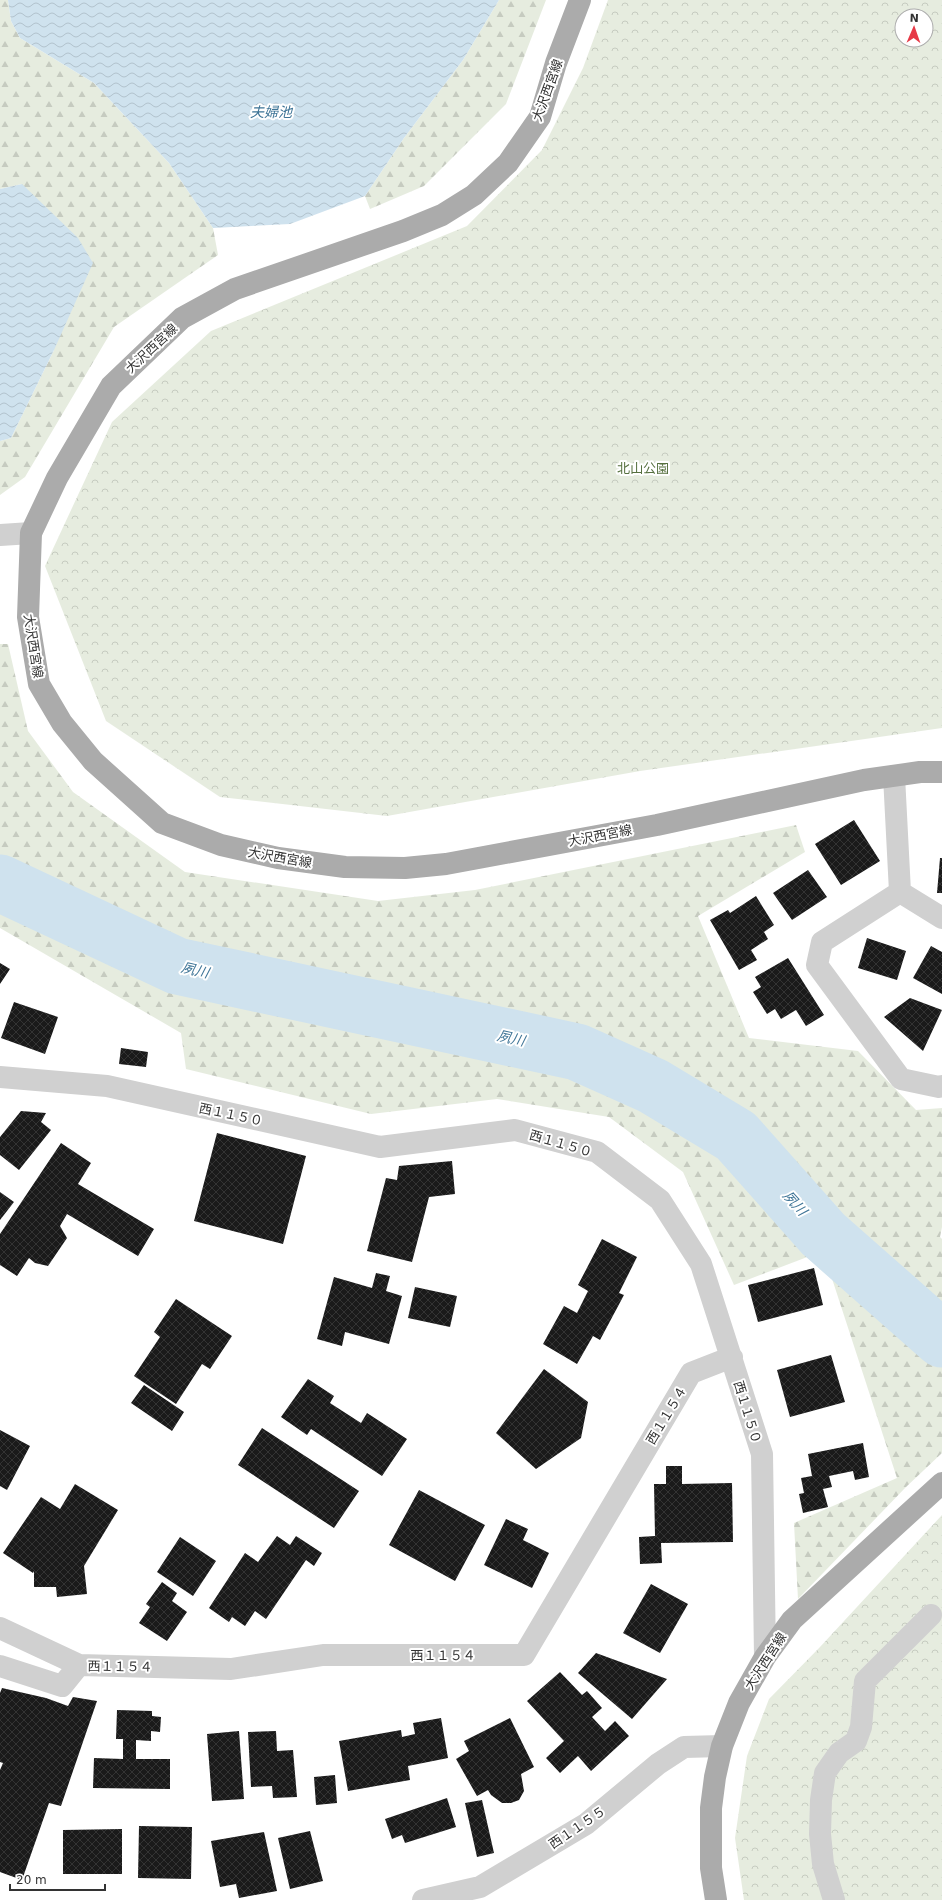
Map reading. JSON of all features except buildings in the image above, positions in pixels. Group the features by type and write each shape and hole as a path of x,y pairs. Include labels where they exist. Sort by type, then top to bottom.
{"main road":[{"name":"大沢西宮線","path":"580,0 556,63 540,117 508,163 474,195 442,215 403,231 235,290 182,318 111,386 57,478 31,533 28,617 40,684 62,723 93,761 162,823 220,845 278,858 345,867 405,868 446,864 657,825 864,780 920,772 942,772"},
{"name":"大沢西宮線","path":"716,1900 712,1868 711,1808 715,1777 722,1746 739,1703 765,1657 792,1620 942,1483"}],"street":[{"path":"0,535 31,533"},
{"path":"894,776 900,892"},
{"path":"900,892 942,918"},
{"path":"900,892 822,942 817,965 901,1079 938,1087 942,1086"},
{"name":"西１１５０","path":"0,1077 107,1086 380,1147 515,1130 597,1152 660,1200 701,1264 732,1357 762,1454 765,1657"},
{"name":"西１１５４","path":"0,1628 79,1665 231,1669 323,1655 524,1655 691,1373 732,1357"},
{"path":"834,1900 823,1864 820,1834 821,1800 825,1773 839,1753 856,1741 862,1727 865,1681 931,1615"},
{"path":"0,1666 62,1686 79,1665"},
{"name":"西１１５５","path":"423,1900 470,1895 480,1887 586,1824 658,1764 684,1747 722,1746"}],"green space":[{"path":"0,0 8,0 11,21 20,38 94,83 169,163 213,228 218,255 114,327 25,477 0,495 0,441 11,438 54,350 22,184 0,189"},
{"path":"499,0 546,0 506,104 424,186 370,209 365,196 404,138 463,60"},
{"name":"北山公園","path":"608,0 942,0 942,728 640,771 387,816 220,797 106,721 45,566 112,422 211,331 467,226 542,150 583,68"},
{"path":"0,644 8,644 28,731 73,792 185,872 378,901 475,890 796,825 805,852 698,916 749,1038 858,1051 916,1110 942,1108 942,1227 940,1237 942,1239 942,1453 906,1487 798,1599 794,1523 897,1478 823,1251 734,1285 683,1172 609,1117 497,1099 371,1114 186,1069 181,1033 0,928"},
{"path":"942,1515 942,1900 744,1900 735,1838 747,1756 769,1699 820,1647"}],"water":[{"name":"夫婦池","path":"8,0 499,0 463,60 404,138 365,196 290,224 213,228 169,163 94,83 20,38 11,21"},
{"path":"22,184 78,238 93,263 54,350 11,438 0,441 0,189"}],"waterway":[{"name":"夙川","path":"0,883 177,966 577,1052 653,1086 736,1136 823,1234 942,1339"}]}
